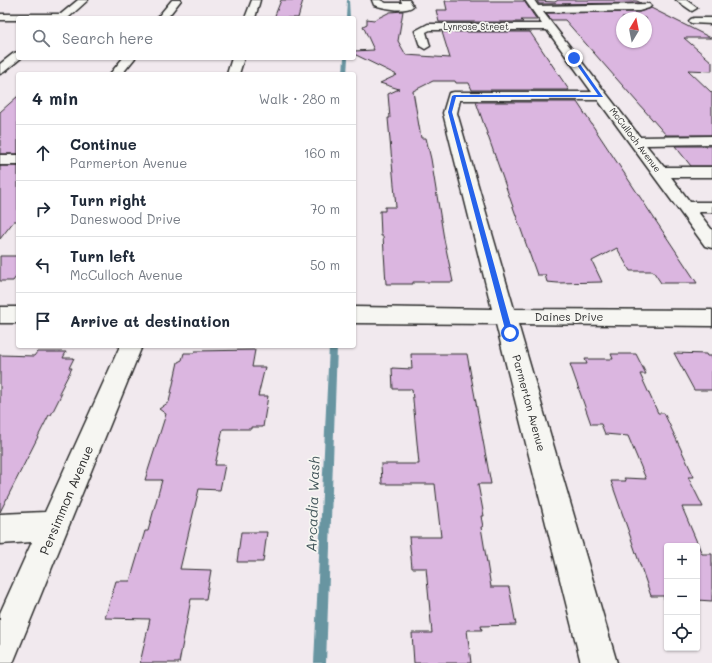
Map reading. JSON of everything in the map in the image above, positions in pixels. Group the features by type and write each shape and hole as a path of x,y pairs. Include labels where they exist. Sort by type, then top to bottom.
{"street":[{"path":"64,16 84,0"},
{"path":"164,16 177,0"},
{"path":"251,16 256,0"},
{"path":"376,0 377,3 385,6 408,6 405,0"},
{"path":"680,0 692,8"},
{"path":"532,4 639,8 646,6"},
{"name":"McCulloch Avenue","path":"532,4 712,242"},
{"path":"0,17 16,17"},
{"path":"694,21 712,21"},
{"name":"Lynrose Street","path":"425,46 420,31 428,27 550,27"},
{"path":"0,57 16,56"},
{"path":"0,70 16,57"},
{"path":"118,72 127,60"},
{"path":"234,72 237,60"},
{"name":"Parmerton Avenue","path":"599,663 450,112 454,96 601,96"},
{"path":"636,140 712,140"},
{"path":"0,160 16,160"},
{"path":"660,172 712,172"},
{"path":"685,207 712,207"},
{"path":"0,315 16,315"},
{"name":"Daines Drive","path":"356,315 712,318"},
{"name":"Persimmon Avenue","path":"0,653 130,348"},
{"path":"0,529 55,526"}],"building":[{"path":"281,0 303,0 299,16 275,16"},
{"path":"558,0 619,0 637,1 641,3 539,4 537,1 555,2"},
{"path":"445,1 524,1 537,20 521,20 523,22 439,22 436,10 447,10"},
{"path":"651,8 711,38 684,38 712,62 712,71 688,70 712,93 712,135 666,135 565,20 551,20 546,13 616,12 616,48 652,48 652,12 639,12"},
{"path":"403,11 398,41 406,55 450,58 442,32 530,32 569,90 472,90 469,83 456,83 455,81 433,81 413,91 421,138 426,138 431,159 444,239 453,282 386,284 380,211 385,211 385,207 396,207 388,118 390,118 388,94 399,89 380,83 397,75 356,55 356,51 374,50 363,26 367,24 367,19 374,20 390,12"},
{"path":"16,98 16,154 0,154 0,112"},
{"path":"476,102 577,102 697,283 661,283 653,271 630,271 617,248 592,261 602,282 547,282 545,275 537,275"},
{"path":"675,146 712,146 712,166 691,166"},
{"path":"0,166 16,166 16,221 14,221 0,239"},
{"path":"0,256 16,256 16,277 13,281 0,281"},
{"path":"255,350 252,367 265,367 258,396 268,396 263,427 251,427 251,429 223,429 215,465 225,465 220,490 199,489 180,569 211,570 206,599 191,599 179,663 140,663 150,619 105,618 116,581 130,581 145,531 148,531 162,480 145,480 166,414 159,409 169,402 178,362 182,360 184,353 194,353 195,351"},
{"path":"37,352 66,352 63,358 74,358 69,368 72,368 59,393 62,393 51,415 49,415 0,512 0,355 34,356"},
{"path":"674,353 706,354 707,356 712,356 712,390 694,390"},
{"path":"411,354 467,354 491,484 478,484 484,516 481,516 483,527 481,527 491,587 509,587 516,625 481,626 482,630 467,630 471,663 414,663 412,633 432,633 426,568 412,568 409,537 441,537 435,484 382,484 381,464 419,464 412,389 393,389 392,368 412,369"},
{"path":"611,354 636,354 646,374 640,374 658,413 664,413 694,477 688,477 703,507 682,507 697,543 664,543 664,596 651,596 611,481 626,481 624,478 646,479 628,436 605,434 601,424 591,424 570,364 587,364 585,359 613,359"},
{"path":"241,532 267,532 263,562 237,562"},
{"path":"700,549 702,554 712,554 712,601 700,600"}],"waterway":[{"name":"Arcadia Wash","path":"348,0 348,16"},
{"name":"Arcadia Wash","path":"345,72 346,60"},
{"name":"Arcadia Wash","path":"320,663 333,348"}],"route":[{"path":"510,333 450,112 454,96 601,96 574,58"}]}
